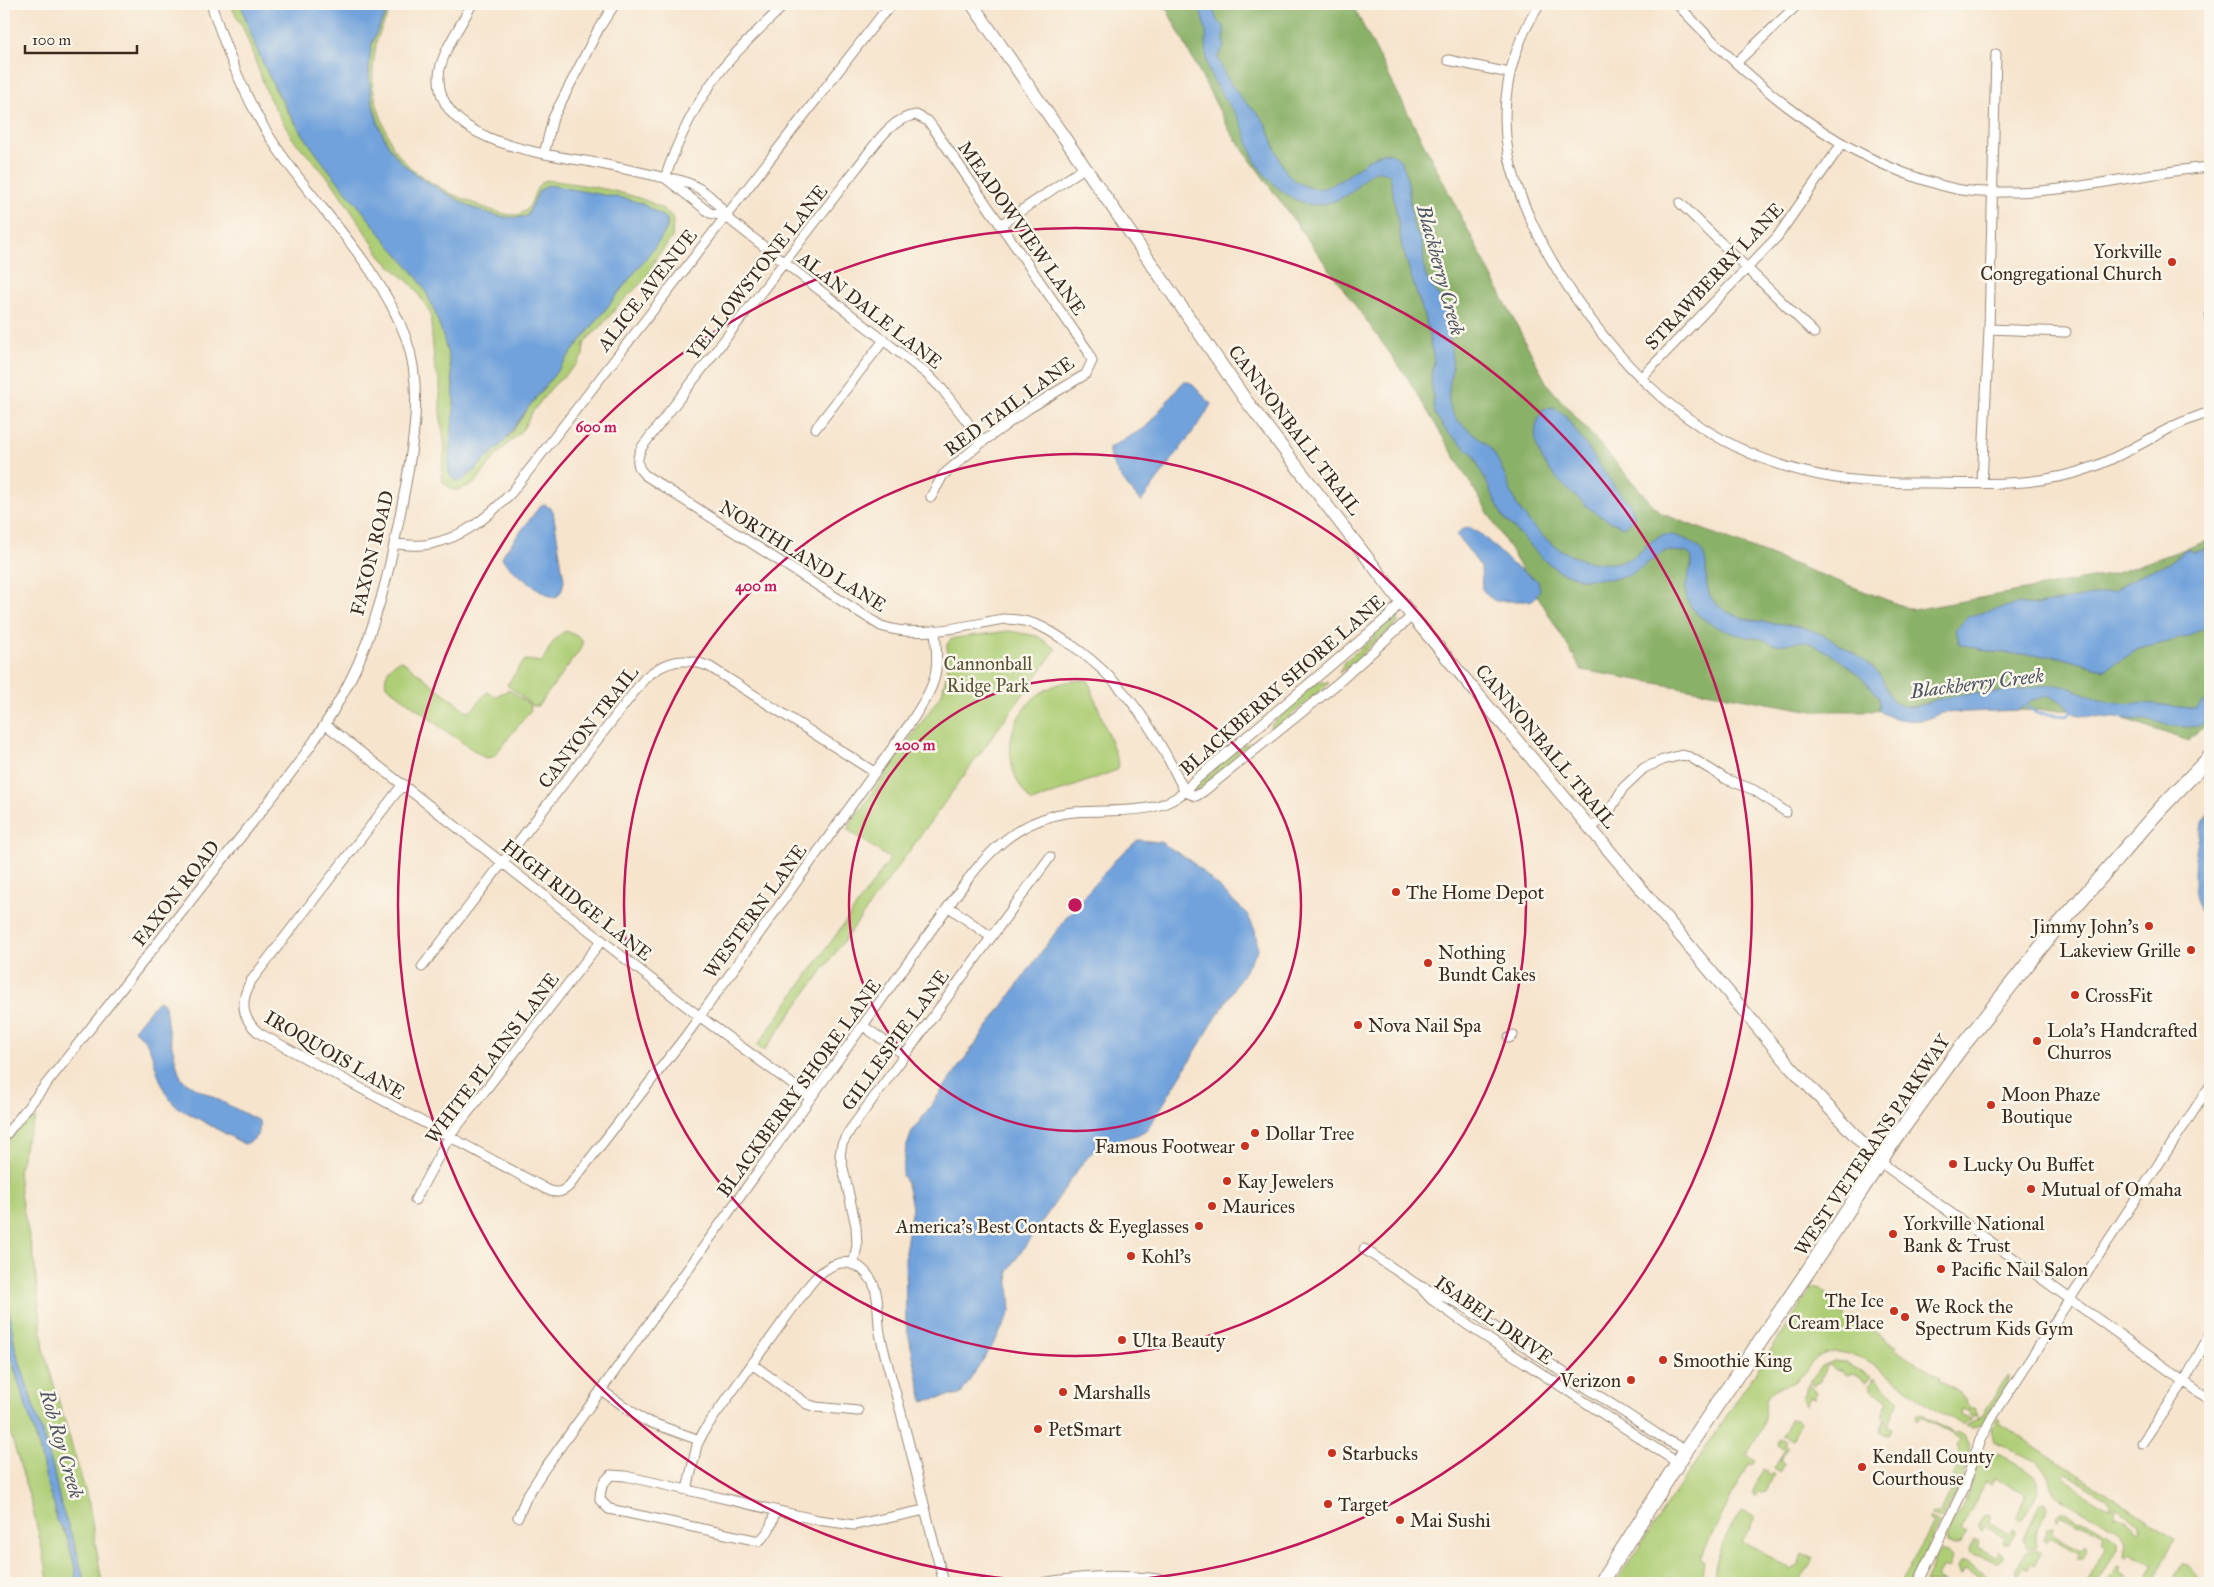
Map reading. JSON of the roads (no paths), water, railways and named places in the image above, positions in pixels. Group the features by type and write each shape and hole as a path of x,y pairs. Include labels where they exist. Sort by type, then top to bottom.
{"main road":[{"name":"CANNONBALL TRAIL","path":"972,4 1245,399 1412,616 1791,1067 1880,1162"},
{"name":"WEST VETERANS PARKWAY","path":"1601,1583 1686,1450 1880,1162 1941,1075 1999,998 2100,877 2161,808 2210,757"}],"street":[{"name":"FAXON ROAD","path":"4,1137 264,808 326,724 359,662 382,599 410,463 415,417 415,377 407,341 390,303 364,260 274,144 249,102 229,58 211,4"},
{"name":"ALAN DALE LANE","path":"472,4 440,68 440,91 451,113 462,123 498,142 512,147 665,178 677,178 719,202 725,216"},
{"path":"544,154 553,118 596,33 615,4"},
{"path":"665,178 676,149 710,86 720,72 785,4"},
{"name":"ALICE AVENUE","path":"394,544 429,545 458,535 488,517 512,492 881,16 894,4"},
{"path":"1540,4 1527,26 1509,73 1506,102 1508,150 1514,177 1523,203 1539,236 1575,295 1602,333 1664,399 1706,430 1729,443 1778,464 1837,478 1902,483 2027,483 2058,478 2093,467 2178,424 2210,412"},
{"path":"1678,4 1736,63 1808,122 1842,145 1903,173 1938,184 1968,191 2016,192 2070,188 2210,167"},
{"path":"1736,63 1798,4"},
{"path":"1982,484 1989,329 1996,54"},
{"path":"1448,60 1509,73"},
{"name":"MEADOWVIEW LANE","path":"916,115 928,121 1091,356 1090,367"},
{"name":"YELLOWSTONE LANE","path":"637,463 642,447 876,145 902,119 916,115"},
{"name":"STRAWBERRY LANE","path":"1642,377 1747,270 1791,219 1842,145"},
{"path":"1000,225 1084,168"},
{"name":"ALAN DALE LANE","path":"665,178 710,213 725,216 912,362 942,389 983,442"},
{"path":"1680,203 1814,333"},
{"path":"1989,329 2066,332"},
{"path":"816,428 884,340"},
{"name":"RED TAIL LANE","path":"932,497 943,475 983,442 1028,409 1086,374 1090,367"},
{"name":"NORTHLAND LANE","path":"637,463 638,468 645,475 880,626 907,632 934,630 1003,619 1029,621 1047,628 1087,656 1114,680 1139,711 1158,739 1185,792"},
{"name":"BLACKBERRY SHORE LANE","path":"518,1517 531,1489 601,1390 987,856 1008,836 1030,824 1054,815 1150,807 1169,802 1185,792 1193,782 1390,616 1401,601"},
{"name":"BLACKBERRY SHORE LANE","path":"1185,792 1196,796 1204,791 1340,685 1412,616"},
{"name":"WESTERN LANE","path":"560,1192 570,1186 700,1016 911,722 931,691 938,666 934,630"},
{"name":"CANYON TRAIL","path":"422,967 645,678 666,663 683,660 698,662 710,667 874,772"},
{"path":"1327,669 1340,685"},
{"name":"HIGH RIDGE LANE","path":"326,724 700,1016 811,1098"},
{"path":"1590,828 1606,817 1623,788 1644,768 1682,755 1690,757 1726,779 1754,790 1786,812"},
{"name":"IROQUOIS LANE","path":"403,784 251,981 245,995 243,1011 248,1023 259,1034 546,1189 560,1192"},
{"name":"GILLESPIE LANE","path":"853,1265 857,1238 840,1155 842,1144 904,1055 1050,857"},
{"path":"949,907 990,937"},
{"name":"WHITE PLAINS LANE","path":"415,1200 448,1137 602,940"},
{"path":"863,1026 904,1055"},
{"path":"1918,1583 1964,1488 1985,1430 2210,1086"},
{"name":"CANNONBALL TRAIL","path":"1880,1162 2210,1400"},
{"name":"ISABEL DRIVE","path":"1364,1249 1418,1285 1460,1304 1666,1440 1686,1450"},
{"path":"687,1490 699,1440 816,1277 829,1266 835,1264 853,1265 864,1272 872,1282 876,1296 880,1332 944,1583"},
{"name":"ISABEL DRIVE","path":"1418,1285 1431,1299 1469,1326 1678,1462"},
{"path":"2142,1443 2184,1382 2210,1334"},
{"path":"752,1364 807,1404 816,1407 858,1411"},
{"path":"601,1390 644,1420 699,1440"},
{"path":"775,1511 772,1527 767,1535 759,1541 609,1509 600,1500 600,1490 604,1482 612,1475 625,1476 775,1511 854,1525 925,1510"},
{"path":"1042,1583 1072,1579 1129,1576 1181,1583"}],"water":[{"path":"241,4 392,4 373,41 369,72 373,107 385,140 404,165 428,183 471,207 499,216 527,216 539,191 548,185 641,203 667,219 667,228 660,240 502,444 462,481 454,480 449,474 454,391 450,363 438,320 428,296 412,271 321,160 293,119 275,88 259,54"},
{"path":"1198,4 1211,4 1217,20 1224,27 1224,47 1218,56 1223,69 1238,94 1262,118 1284,169 1291,177 1311,188 1324,188 1336,183 1370,159 1381,154 1391,153 1400,160 1406,173 1413,224 1422,244 1425,275 1443,304 1446,314 1452,363 1449,402 1452,412 1460,423 1483,441 1493,452 1517,505 1526,518 1549,541 1563,551 1593,562 1610,563 1626,560 1634,556 1659,537 1667,535 1676,536 1689,541 1699,548 1704,556 1709,594 1715,603 1733,615 1809,629 1826,637 1853,653 1874,669 1893,701 1903,706 1917,706 1958,695 2054,685 2068,687 2114,703 2147,703 2196,708 2210,697 2210,717 2198,726 2187,727 2172,726 2158,721 2087,716 2075,714 2059,700 2048,696 2032,700 2020,710 1941,713 1924,720 1903,720 1889,716 1879,710 1879,697 1856,673 1838,659 1810,643 1772,644 1762,639 1745,637 1727,631 1703,619 1696,613 1687,599 1686,584 1692,558 1687,552 1666,551 1628,576 1611,579 1582,579 1560,572 1544,560 1503,517 1473,454 1447,432 1435,414 1431,378 1434,361 1427,326 1402,247 1390,175 1376,171 1371,173 1347,195 1336,201 1319,205 1306,204 1279,189 1258,165 1239,119 1212,78 1207,62 1205,29"},
{"path":"1184,381 1191,383 1211,404 1203,418 1141,502 1116,469 1109,454 1109,448 1145,428"},
{"path":"1553,407 1564,414 1614,486 1631,505 1635,516 1624,527 1597,514 1547,467 1537,445 1535,434 1537,422 1543,409"},
{"path":"545,504 553,511 564,580 562,590 556,598 544,593 527,581 505,563 502,558 540,506"},
{"path":"1469,527 1481,534 1512,564 1538,581 1540,590 1535,598 1530,601 1495,601 1488,596 1482,589 1481,567 1457,535 1461,530"},
{"path":"2186,549 2193,552 2210,549 2210,625 2187,637 2139,649 2105,670 2060,657 1991,652 1960,644 1955,630 1969,616 2017,604 2038,605 2114,591 2139,575 2169,563"},
{"path":"2210,810 2210,922 2198,906 2195,894 2194,869 2201,829"},
{"path":"1138,840 1160,842 1190,860 1247,914 1255,930 1258,949 1148,1129 1137,1135 1098,1146 1081,1165 1008,1271 1011,1311 996,1340 961,1394 923,1401 906,1324 905,1252 912,1207 907,1184 902,1175 906,1148 912,1132 1068,915 1116,859"},
{"path":"158,1001 163,1002 165,1006 168,1030 182,1079 259,1121 260,1125 257,1136 248,1143 244,1144 177,1107 171,1101 162,1085 147,1043 134,1029"},
{"path":"4,1281 15,1347 53,1468 61,1506 75,1545 85,1583 76,1583 76,1572 67,1537 56,1521 55,1508 48,1488 39,1448 4,1335"}],"waterway":[{"path":"2024,704 2036,713 2067,716 2074,710"}],"place":[{"name":"Yorkville Congregational Church","path":"2172,262"},
{"name":"The Home Depot","path":"1396,892"},
{"name":"Jimmy John's","path":"2149,926"},
{"name":"Lakeview Grille","path":"2191,950"},
{"name":"Nothing Bundt Cakes","path":"1428,963"},
{"name":"CrossFit","path":"2075,995"},
{"name":"Nova Nail Spa","path":"1358,1025"},
{"name":"Lola's Handcrafted Churros","path":"2037,1041"},
{"name":"Moon Phaze Boutique","path":"1991,1105"},
{"name":"Dollar Tree","path":"1255,1133"},
{"name":"Famous Footwear","path":"1245,1146"},
{"name":"Lucky Ou Buffet","path":"1953,1164"},
{"name":"Kay Jewelers","path":"1227,1181"},
{"name":"Mutual of Omaha","path":"2031,1189"},
{"name":"Maurices","path":"1212,1206"},
{"name":"America's Best Contacts & Eyeglasses","path":"1199,1226"},
{"name":"Yorkville National Bank & Trust","path":"1893,1234"},
{"name":"Kohl's","path":"1131,1256"},
{"name":"Pacific Nail Salon","path":"1941,1269"},
{"name":"The Ice Cream Place","path":"1894,1311"},
{"name":"We Rock the Spectrum Kids Gym","path":"1905,1317"},
{"name":"Ulta Beauty","path":"1122,1340"},
{"name":"Smoothie King","path":"1663,1360"},
{"name":"Verizon","path":"1631,1380"},
{"name":"Marshalls","path":"1063,1392"},
{"name":"PetSmart","path":"1038,1429"},
{"name":"Starbucks","path":"1332,1453"},
{"name":"Kendall County Courthouse","path":"1862,1467"},
{"name":"Target","path":"1328,1504"},
{"name":"Mai Sushi","path":"1400,1520"}],"water label":[{"name":"Blackberry Creek","path":"1441,270"},
{"name":"Blackberry Creek","path":"1977,683"},
{"name":"Rob Roy Creek","path":"62,1444"}],"park label":[{"name":"Cannonball Ridge Park","path":"988,674"}]}
